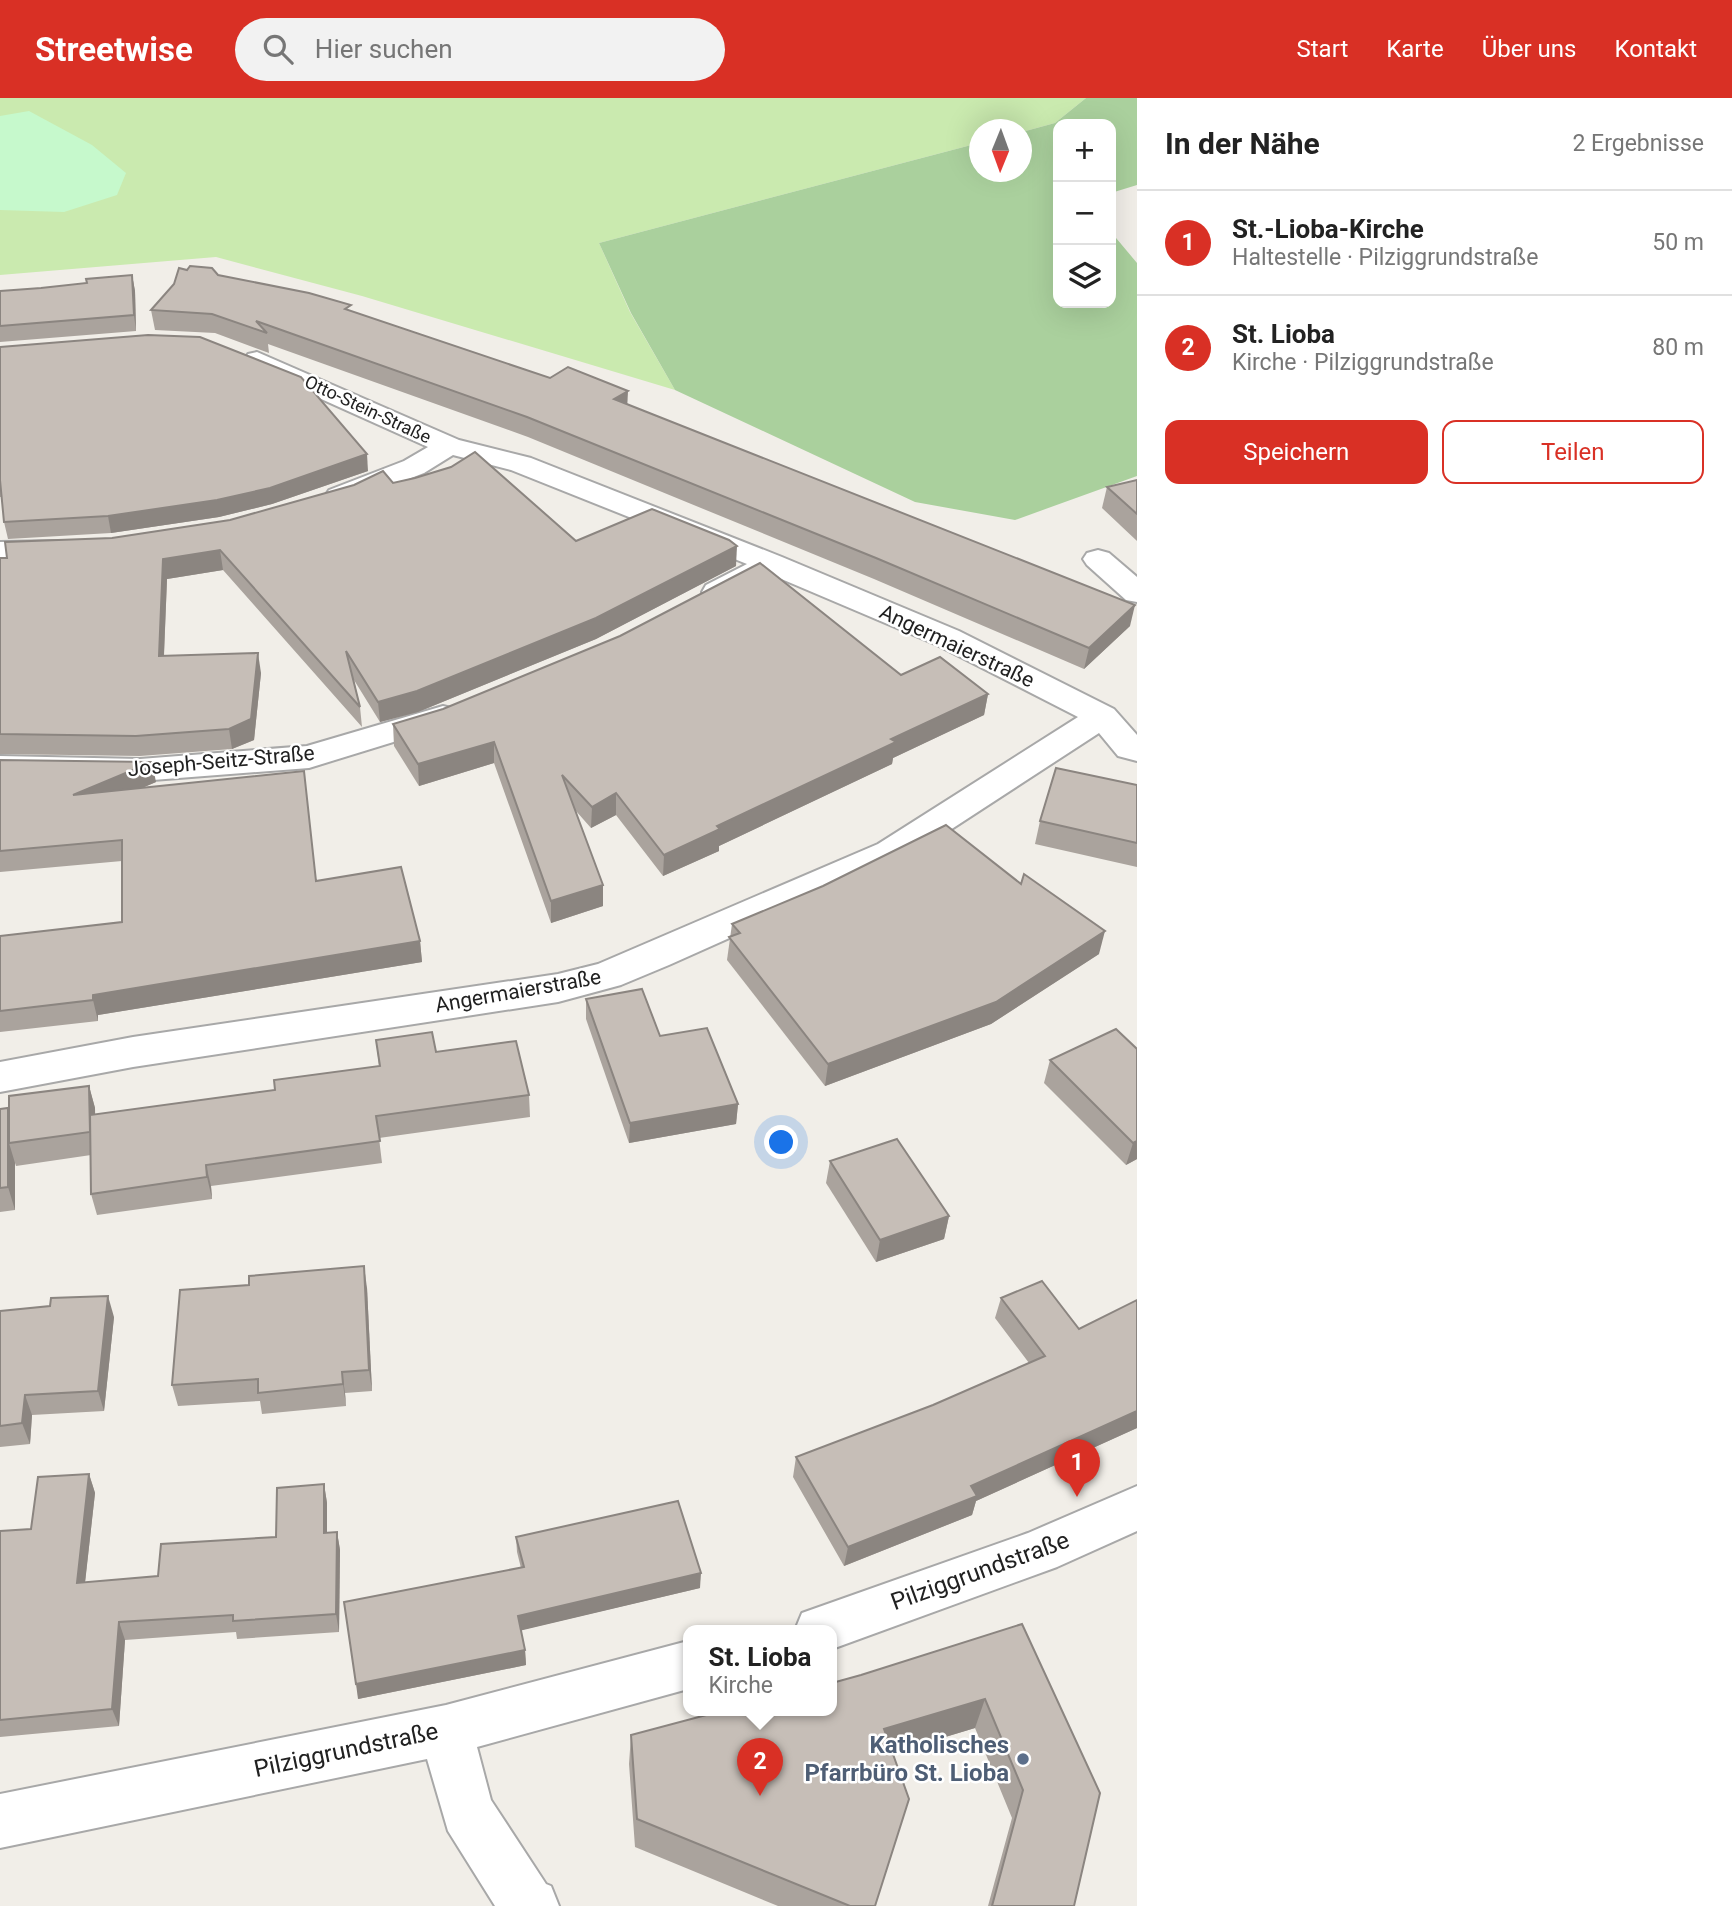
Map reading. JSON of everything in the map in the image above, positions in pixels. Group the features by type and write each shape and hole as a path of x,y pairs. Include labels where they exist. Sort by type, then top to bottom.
{"street":[{"name":"Otto-Stein-Straße","path":"228,350 272,366 449,446"},
{"path":"309,506 414,467 449,446 521,464 771,564"},
{"path":"0,551 86,548"},
{"path":"1098,559 1137,593"},
{"path":"690,606 771,564"},
{"name":"Angermaierstraße","path":"771,564 948,638 1102,716 1130,748 1137,750"},
{"name":"Joseph-Seitz-Straße","path":"0,768 140,770 309,757 431,721 469,705"},
{"name":"Angermaierstraße","path":"0,1077 133,1052 558,988 608,975 891,852 1102,716"},
{"name":"Pilziggrundstraße","path":"834,1625 1040,1551 1137,1508"},
{"name":"Pilziggrundstraße","path":"0,1821 446,1730 683,1666"},
{"path":"446,1730 467,1812 526,1903 531,1906"}],"green space":[{"path":"0,98 1086,98 1060,119 1053,119 1053,124 1032,129 1032,119 969,119 969,146 599,243 630,312 675,390 362,296 216,257 0,275"},
{"path":"1086,98 1137,98 1137,185 1116,191 1116,119 1060,119"},
{"path":"29,111 92,145 126,173 117,195 64,212 0,210 0,116"},
{"path":"1053,124 1053,308 1116,308 1116,238 1137,263 1137,476 1015,520 915,502 675,390 631,313 599,243 969,146 969,182 1032,182 1032,129"}],"building":[{"path":"190,266 212,268 218,275 309,293 351,305 345,309 550,378 568,367 628,391 614,399 1135,605 1089,648 876,558 527,417 256,321 267,333 212,314 151,310 174,284 179,268 187,270"},
{"path":"132,275 134,315 0,326 0,291 87,283 86,279"},
{"path":"148,335 200,337 301,377 367,454 270,488 217,500 108,516 4,522 0,480 0,347"},
{"path":"475,452 576,541 652,509 729,540 737,546 596,618 417,691 378,702 346,651 360,707 220,550 163,559 159,656 258,653 251,719 229,729 136,736 0,734 0,558 7,558 5,542 112,538 230,520 354,485 383,471 393,483 415,478 451,467"},
{"path":"1137,480 1137,514 1107,487"},
{"path":"760,563 901,675 940,657 988,694 891,739 896,742 717,826 720,829 664,855 616,793 592,807 562,775 603,885 551,901 494,742 418,764 393,724 443,709 620,636"},
{"path":"0,760 152,762 73,795 304,771 316,881 401,867 420,941 93,995 93,1000 0,1011 0,936 122,922 122,840 0,851"},
{"path":"1056,768 1137,785 1137,843 1040,821"},
{"path":"946,825 1021,884 1024,874 1105,931 996,1002 828,1064 729,937 740,933 732,924 823,886"},
{"path":"642,989 660,1036 707,1028 738,1104 630,1123 586,999"},
{"path":"1116,1029 1137,1049 1137,1141 1133,1143 1050,1060"},
{"path":"432,1032 436,1052 516,1041 529,1095 376,1116 380,1141 206,1165 207,1177 91,1194 90,1115 275,1090 274,1080 380,1066 376,1040"},
{"path":"89,1086 90,1132 9,1143 9,1096"},
{"path":"8,1108 8,1187 0,1188 0,1109"},
{"path":"897,1139 949,1216 880,1240 830,1161"},
{"path":"364,1266 369,1370 342,1372 343,1384 258,1393 258,1379 172,1385 180,1290 249,1285 249,1276"},
{"path":"1042,1281 1079,1329 1137,1300 1137,1411 971,1486 977,1496 848,1547 796,1457 933,1405 1045,1356 1001,1298"},
{"path":"108,1296 98,1391 25,1395 22,1423 0,1426 0,1311 50,1306 51,1298"},
{"path":"89,1474 77,1583 158,1576 161,1544 276,1537 277,1488 324,1484 324,1533 337,1532 336,1614 233,1621 233,1615 119,1622 112,1709 0,1720 0,1531 31,1529 38,1477"},
{"path":"678,1501 701,1573 518,1616 525,1650 356,1684 344,1602 524,1567 516,1537"},
{"path":"1022,1624 1100,1793 1074,1906 992,1906 1023,1790 985,1699 884,1729 909,1799 875,1906 850,1906 637,1819 631,1735 702,1716 837,1716 837,1682"}],"place":[{"name":"St.-Lioba-Kirche","path":"1077,1497"},
{"name":"Katholisches Pfarrbüro St. Lioba","path":"1023,1759"},
{"name":"St. Lioba","path":"760,1796"}]}
